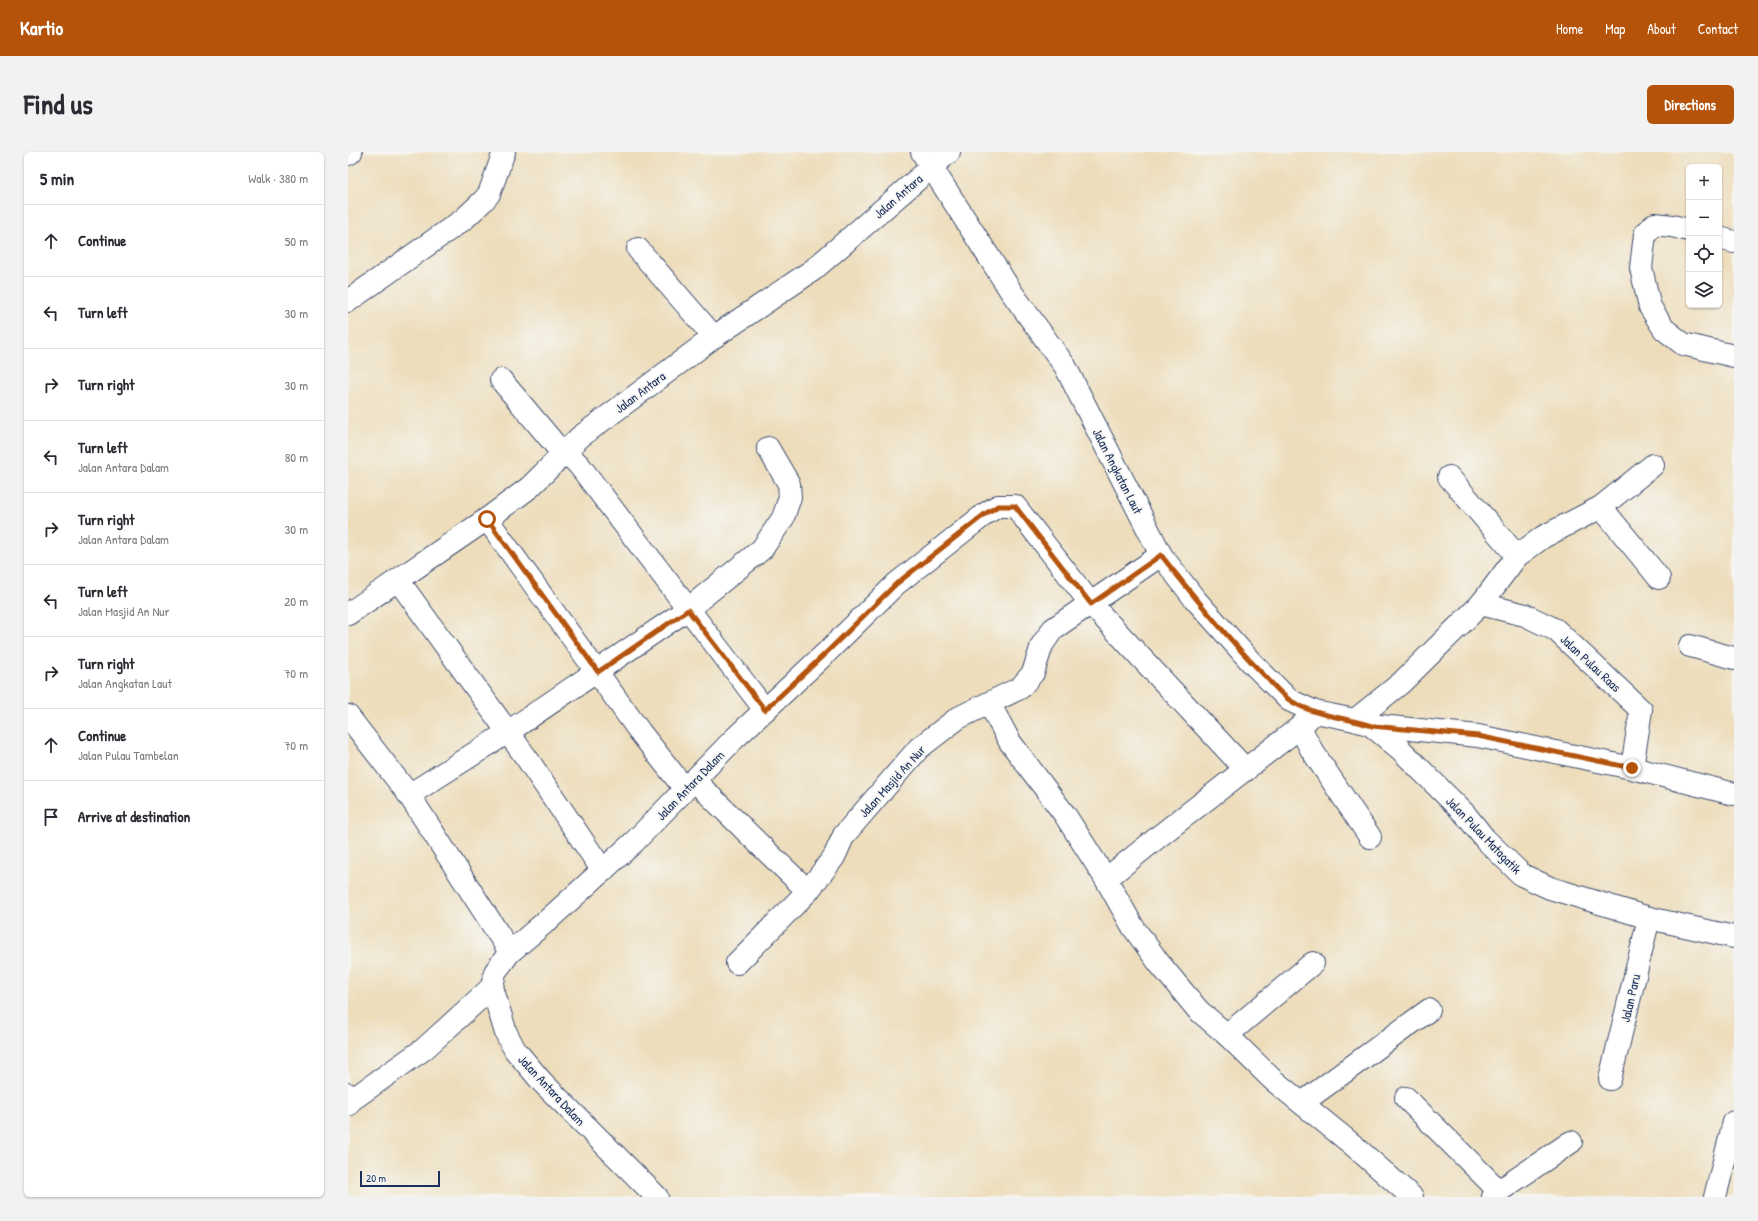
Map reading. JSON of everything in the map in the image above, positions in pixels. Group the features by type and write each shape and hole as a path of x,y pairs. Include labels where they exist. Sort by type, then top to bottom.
{"street":[{"path":"348,301 464,219 483,201 489,194 504,152"},
{"name":"Jalan Antara","path":"348,614 487,519 530,487 580,437 714,337 813,270 927,160 949,152"},
{"name":"Jalan Angkatan Laut","path":"927,160 1012,292 1065,366 1161,555 1194,598 1252,663 1308,719 1363,723 1478,736 1632,768 1734,794"},
{"path":"1686,229 1655,224 1645,234 1641,268 1650,307 1664,329 1683,344 1734,356"},
{"path":"1722,239 1734,242"},
{"path":"638,249 714,337"},
{"path":"501,380 563,454 573,459 579,465 765,710"},
{"path":"409,795 508,732 688,610 762,549 783,518 790,497 789,484 768,448"},
{"path":"1363,723 1481,604 1517,556 1543,537 1601,507 1653,465"},
{"path":"1449,477 1517,556"},
{"name":"Jalan Antara Dalam","path":"657,1197 548,1088 515,1050 506,1032 492,987 496,972 510,952 603,871 765,710 896,584 985,514 998,506 1015,506 1091,604"},
{"path":"1601,507 1659,578"},
{"path":"487,519 640,732 690,784 808,891"},
{"name":"Jalan Masjid An Nur","path":"737,963 808,891 834,857 844,835 919,748 958,718 1020,688 1033,673 1042,644 1053,629 1161,555"},
{"path":"398,580 508,732 603,871"},
{"path":"1091,604 1246,770"},
{"name":"Jalan Pulau Raas","path":"1481,604 1525,615 1556,630 1641,710 1632,768"},
{"path":"1690,646 1734,658"},
{"path":"989,703 1010,742 1065,815 1106,879 1133,928 1159,963 1198,1010 1273,1080 1302,1102 1412,1197"},
{"path":"348,716 409,795 510,952"},
{"path":"1106,879 1168,829 1246,770 1308,719"},
{"path":"1308,719 1311,749 1370,837"},
{"name":"Jalan Pulau Matagatik","path":"1363,723 1400,749 1465,814 1490,844 1522,875 1550,888 1649,918 1734,937"},
{"name":"Jalan Paru","path":"1610,1079 1649,918"},
{"path":"1226,1035 1313,963"},
{"path":"349,1100 424,1049 492,987"},
{"path":"1302,1102 1429,1010"},
{"path":"1406,1098 1496,1194 1571,1142"},
{"path":"1722,1188 1734,1122"}],"route":[{"path":"487,519 598,672 688,610 765,710 896,584 985,514 998,506 1015,506 1091,604 1161,555 1194,598 1252,663 1290,700 1315,712 1355,720 1372,726 1478,736 1632,768"}]}
